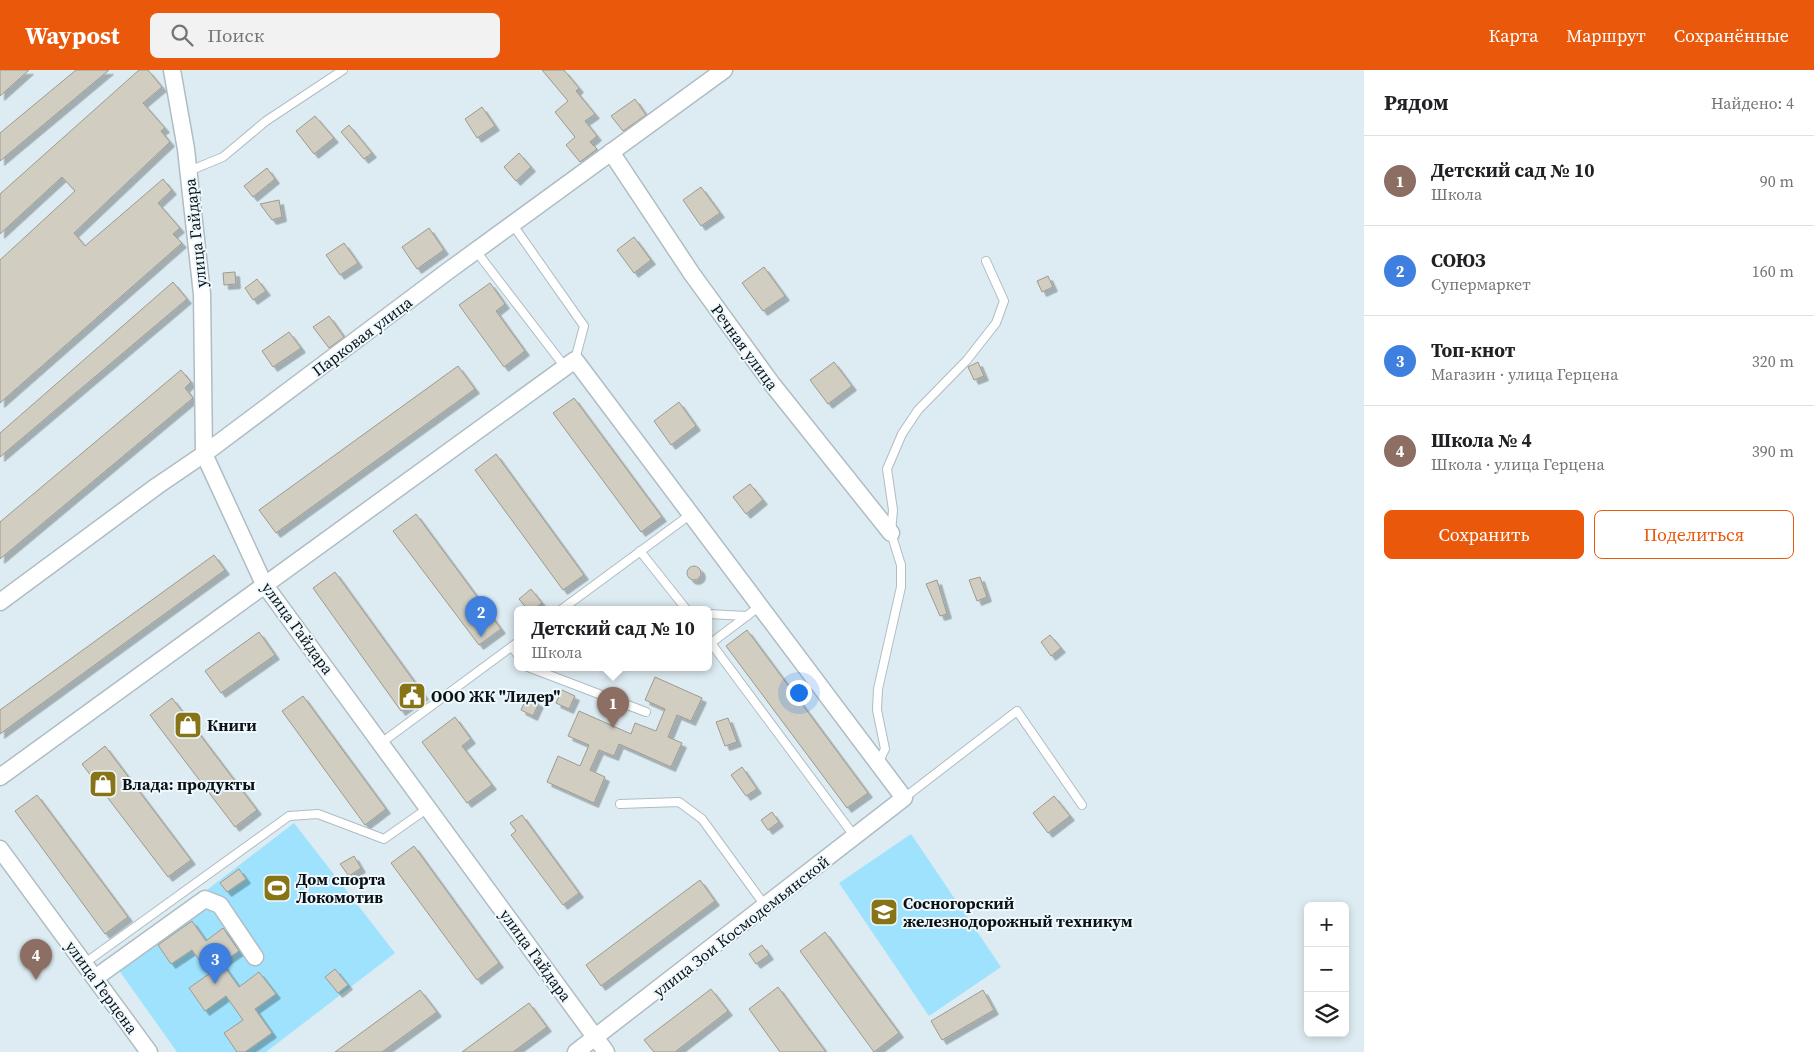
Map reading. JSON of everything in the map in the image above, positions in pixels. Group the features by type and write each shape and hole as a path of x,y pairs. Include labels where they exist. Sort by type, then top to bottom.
{"street":[{"name":"улица Гайдара","path":"172,70 189,171 202,294 204,454 264,584 606,1052"},
{"name":"Парковая улица","path":"0,602 157,486 204,454 476,251 724,70"},
{"name":"Речная улица","path":"612,152 692,274 772,384 892,533"},
{"path":"1,774 570,363 691,514 904,798"},
{"name":"улица Зои Космодемьянской","path":"576,1052 766,907 904,798"},
{"name":"улица Герцена","path":"0,849 150,1052"},
{"path":"95,978 205,899 220,906 254,957"}],"lane":[{"path":"189,171 222,157 266,121 343,70"},
{"path":"476,251 570,363 584,326 513,225"},
{"path":"878,763 885,749 877,710 878,690 901,586 901,565 892,533 893,510 887,469 902,434 918,410 967,360 996,323 1004,301 986,261"},
{"path":"566,606 691,514"},
{"path":"640,552 684,606"},
{"path":"712,640 760,606"},
{"path":"712,614 747,616"},
{"path":"712,644 855,837"},
{"path":"381,743 514,645"},
{"path":"538,671 646,712"},
{"path":"904,798 1017,710 1082,805"},
{"path":"620,804 679,802 702,819 766,907"},
{"path":"85,963 288,816 318,814 384,839 429,808"}],"shaded area":[{"name":"Дом спорта Локомотив","path":"294,823 395,953 266,1052 177,1052 113,962"},
{"path":"911,834 1001,967 929,1016 839,883"}],"building":[{"path":"0,70 29,70 0,96"},
{"path":"76,70 109,70 0,161 0,133"},
{"path":"139,70 148,70 162,87 143,103 165,128 161,131 170,142 74,233 85,246 163,179 172,190 158,203 180,228 173,234 182,243 0,403 0,260 75,191 62,177 0,234 0,194"},
{"path":"542,70 564,70 579,88 576,91 595,114 585,121 597,136 590,142 597,149 580,162 566,145 575,137 555,112 568,101"},
{"path":"635,99 646,115 623,131 611,116"},
{"path":"482,107 495,126 477,138 465,119"},
{"path":"315,116 334,138 314,154 296,131"},
{"path":"349,125 372,153 364,159 341,132"},
{"path":"519,153 531,167 516,181 504,167"},
{"path":"267,168 275,179 253,197 244,186"},
{"path":"701,187 720,213 701,226 683,200"},
{"path":"279,200 282,217 272,220 260,204"},
{"path":"429,228 444,250 417,269 402,247"},
{"path":"634,237 651,260 634,273 617,250"},
{"path":"344,243 358,263 340,275 326,255"},
{"path":"764,267 785,296 763,311 742,283"},
{"path":"235,272 236,284 224,285 223,273"},
{"path":"1048,276 1053,287 1042,292 1037,281"},
{"path":"257,279 266,291 253,300 245,288"},
{"path":"173,282 187,299 0,457 0,433"},
{"path":"490,283 505,304 496,311 525,351 504,367 459,305"},
{"path":"329,316 344,337 329,348 313,327"},
{"path":"289,332 301,348 273,367 262,351"},
{"path":"834,362 852,386 828,404 810,380"},
{"path":"978,362 984,376 974,380 968,367"},
{"path":"458,366 475,389 276,533 259,510"},
{"path":"181,370 191,382 185,388 193,398 0,559 0,522"},
{"path":"574,398 662,517 641,532 553,413"},
{"path":"679,402 696,426 671,445 654,421"},
{"path":"496,454 584,575 563,590 475,470"},
{"path":"750,484 763,500 746,514 733,497"},
{"path":"416,514 501,629 479,645 393,531"},
{"path":"214,555 225,570 0,734 0,710"},
{"path":"691,566 697,566 701,573 697,580 691,580 687,576 687,570"},
{"path":"335,572 424,695 401,711 313,588"},
{"path":"980,577 987,597 977,601 969,580"},
{"path":"937,580 947,614 940,616 926,584"},
{"path":"531,589 542,603 538,606 525,606 519,599"},
{"path":"747,630 868,793 847,808 726,646"},
{"path":"259,632 275,655 221,693 205,671"},
{"path":"1050,635 1061,648 1051,656 1041,642"},
{"path":"655,677 702,698 691,721 677,715 668,737 682,743 671,767 619,744 614,756 599,750 590,770 605,777 594,803 547,782 558,756 580,766 589,745 568,736 579,711 631,734 635,723 656,731 665,709 645,700"},
{"path":"562,690 575,696 569,709 556,703"},
{"path":"303,696 386,809 365,825 282,711"},
{"path":"527,697 539,703 533,716 521,710"},
{"path":"172,698 257,810 235,827 150,715"},
{"path":"455,717 471,739 462,746 492,785 467,803 422,742"},
{"path":"728,718 737,742 725,746 716,722"},
{"path":"105,746 191,860 168,877 82,764"},
{"path":"742,767 757,789 746,796 731,775"},
{"path":"37,795 128,917 105,934 15,811"},
{"path":"1054,796 1070,816 1048,833 1033,813"},
{"path":"772,812 779,822 768,830 761,820"},
{"path":"522,815 579,893 563,905 511,835 516,831 510,823"},
{"path":"414,846 499,963 477,980 391,863"},
{"path":"354,856 361,868 349,876 340,864"},
{"path":"239,869 246,879 227,892 220,883"},
{"path":"700,880 715,901 601,986 586,965"},
{"path":"192,921 206,941 223,928 239,951 222,963 239,987 259,972 276,994 255,1009 272,1033 245,1052 237,1052 224,1033 243,1020 226,996 205,1011 189,988 209,974 192,950 171,964 158,945"},
{"path":"825,932 899,1033 874,1052 800,951"},
{"path":"762,945 769,955 756,964 749,954"},
{"path":"335,969 348,985 338,993 325,977"},
{"path":"778,987 826,1052 780,1052 749,1009"},
{"path":"711,989 728,1011 675,1052 654,1052 644,1040"},
{"path":"420,990 437,1012 382,1052 335,1052"},
{"path":"983,990 994,1010 942,1040 931,1021"},
{"path":"529,1003 547,1027 513,1052 462,1052"}],"place":[{"name":"СОЮЗ","path":"481,637"},
{"name":"ООО ЖК \"Лидер\"","path":"412,696"},
{"name":"Книги","path":"188,725"},
{"name":"Детский сад № 10","path":"613,728"},
{"name":"Влада: продукты","path":"103,784"},
{"name":"Дом спорта Локомотив","path":"277,888"},
{"name":"Сосногорский железнодорожный техникум","path":"884,912"},
{"name":"Школа № 4","path":"36,980"},
{"name":"Топ-кнот","path":"215,984"}]}
